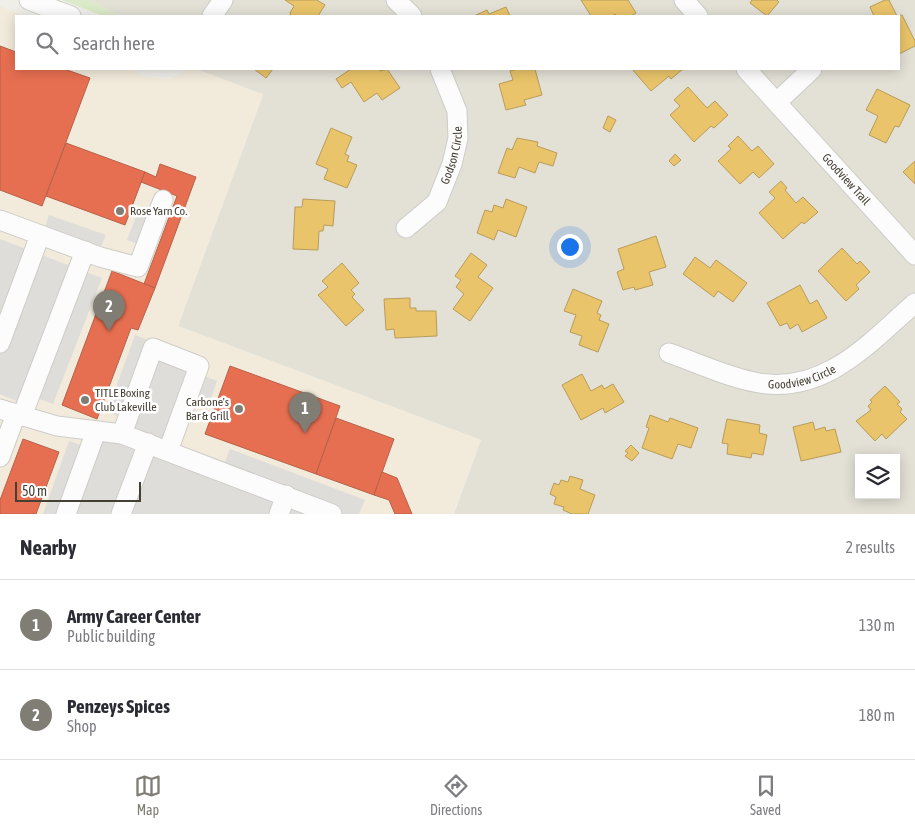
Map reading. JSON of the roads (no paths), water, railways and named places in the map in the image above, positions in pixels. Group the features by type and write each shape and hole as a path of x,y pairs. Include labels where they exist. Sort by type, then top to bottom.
{"street":[{"path":"29,0 68,15"},
{"path":"213,15 223,0"},
{"path":"396,0 411,15"},
{"path":"684,0 697,15"},
{"name":"Godson Circle","path":"406,228 437,202 452,164 458,138 457,112 440,70"},
{"name":"Goodview Trail","path":"747,70 915,255"},
{"path":"777,102 811,70"},
{"path":"0,220 85,251 138,267 163,200"},
{"path":"0,343 40,235"},
{"path":"0,457 13,413 85,251"},
{"name":"Goodview Circle","path":"669,352 760,383 788,384 804,382 821,377 849,361 915,303"},
{"path":"122,434 153,348 199,366 168,451"},
{"path":"13,413 57,426 122,434 332,514"},
{"path":"66,514 96,431"},
{"path":"121,514 148,443"},
{"path":"279,514 286,495"}],"place":[{"name":"Rose Yarn Co.","path":"120,211"},
{"name":"Penzeys Spices","path":"109,331"},
{"name":"TITLE Boxing Club Lakeville","path":"85,400"},
{"name":"Carbone's Bar & Grill","path":"239,409"},
{"name":"Army Career Center","path":"305,433"}]}
